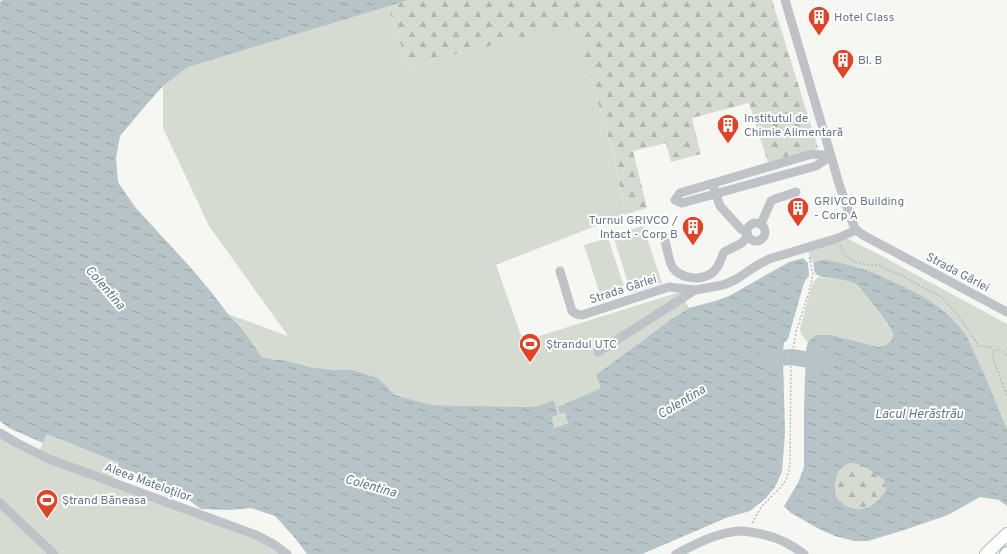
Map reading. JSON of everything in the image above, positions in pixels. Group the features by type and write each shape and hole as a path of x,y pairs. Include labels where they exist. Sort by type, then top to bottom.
{"main road":[{"path":"986,554 1007,534"}],"street":[{"path":"785,0 838,184 856,230"},
{"path":"812,154 831,156 816,166 682,203 675,200 680,193 812,154"},
{"path":"764,168 767,179"},
{"path":"665,241 672,267 684,276 701,278 712,273 719,266 724,252 742,243 747,234 747,228 751,224 761,224 765,231 764,237 757,242 749,239 747,234 720,206 715,194 713,183"},
{"path":"761,224 771,201 774,198 796,192"},
{"name":"Strada Gârlei","path":"560,271 572,311 575,314 582,315 669,286 695,290 723,285 735,280 769,259 838,238 856,230 1007,312"},
{"path":"598,352 695,290"},
{"name":"Aleea Mateloților","path":"0,433 49,459 256,535 275,545 287,554"},
{"path":"0,503 54,554"},
{"path":"676,554 720,535 748,532 770,536 781,540 804,554"},
{"path":"689,554 695,545"}],"path":[{"path":"838,238 844,255 855,262 868,265 879,265 902,275 922,288 942,297 958,315 979,346 991,347 994,352 992,356 1007,396"},
{"path":"748,532 757,513 762,506 780,489 786,480 789,471 792,357 796,332 813,274 811,262"},
{"path":"994,352 996,350 1000,350 1007,355"}],"green space":[{"path":"409,0 772,0 818,148 768,163 749,103 692,118 701,154 671,162 666,143 633,151 647,208 626,214 610,142 575,25 408,66 388,6"},
{"path":"388,6 408,66 575,24 610,142 626,214 496,265 523,341 680,292 689,308 670,320 596,375 602,388 558,407 565,412 568,423 554,428 552,417 558,415 554,400 538,406 527,407 432,405 395,395 378,378 353,370 314,368 284,360 262,357 243,330 228,314 288,336 209,226 163,128 163,86 188,67"},
{"path":"643,226 662,283 631,293 613,235"},
{"path":"608,238 624,286 600,294 584,245"},
{"path":"846,238 1007,324 1007,429 986,378 956,323 944,311 929,300 909,289 872,272 849,265 820,260 811,262 807,248"},
{"path":"819,277 849,281 861,289 893,333 892,340 886,345 878,347 832,335 815,335 808,342 802,335 800,328 812,285"},
{"path":"47,434 119,463 110,485 256,538 283,554 0,554 0,438 37,456"},
{"path":"851,463 865,467 885,481 886,490 874,504 865,509 847,506 839,501 836,495 836,476 843,467"}],"water":[{"path":"2,0 409,0 188,67 163,86 120,136 116,158 118,182 135,207 192,269 228,314 243,330 262,357 284,360 314,368 353,370 378,378 395,395 432,405 527,407 538,406 554,400 558,415 552,417 554,428 568,423 565,412 560,414 558,407 601,388 596,375 670,320 689,308 729,296 789,262 803,258 808,263 809,276 803,286 788,339 784,343 783,351 785,352 785,360 783,361 785,432 782,472 775,487 766,498 750,511 726,518 642,554 307,554 275,516 251,508 229,510 201,509 166,484 117,467 119,463 47,434 43,443 9,428 0,421 0,2"},
{"name":"Lacul Herăstrău","path":"827,260 849,265 872,272 909,289 929,300 944,311 966,335 1007,429 1007,506 999,500 980,497 948,515 868,541 854,541 835,536 819,529 791,513 784,506 798,483 804,467 804,408 806,349 808,342 815,335 832,335 878,347 886,345 892,340 893,333 859,287 846,280 816,274 813,262","holes":["851,463 869,469 885,481 886,490 874,504 865,509 847,506 839,501 836,494 835,481 838,473 843,467"]}],"waterway":[{"name":"Colentina","path":"765,359 792,357 827,363"}],"place":[{"name":"Hotel Class","path":"819,36"},
{"name":"Bl. B","path":"843,80"},
{"name":"Institutul de Chimie Alimentară","path":"728,144"},
{"name":"GRIVCO Building - Corp A","path":"798,228"},
{"name":"Turnul GRIVCO / Intact - Corp B","path":"693,246"},
{"name":"Ștrandul UTC","path":"530,364"},
{"name":"Ștrand Băneasa","path":"47,520"}]}
